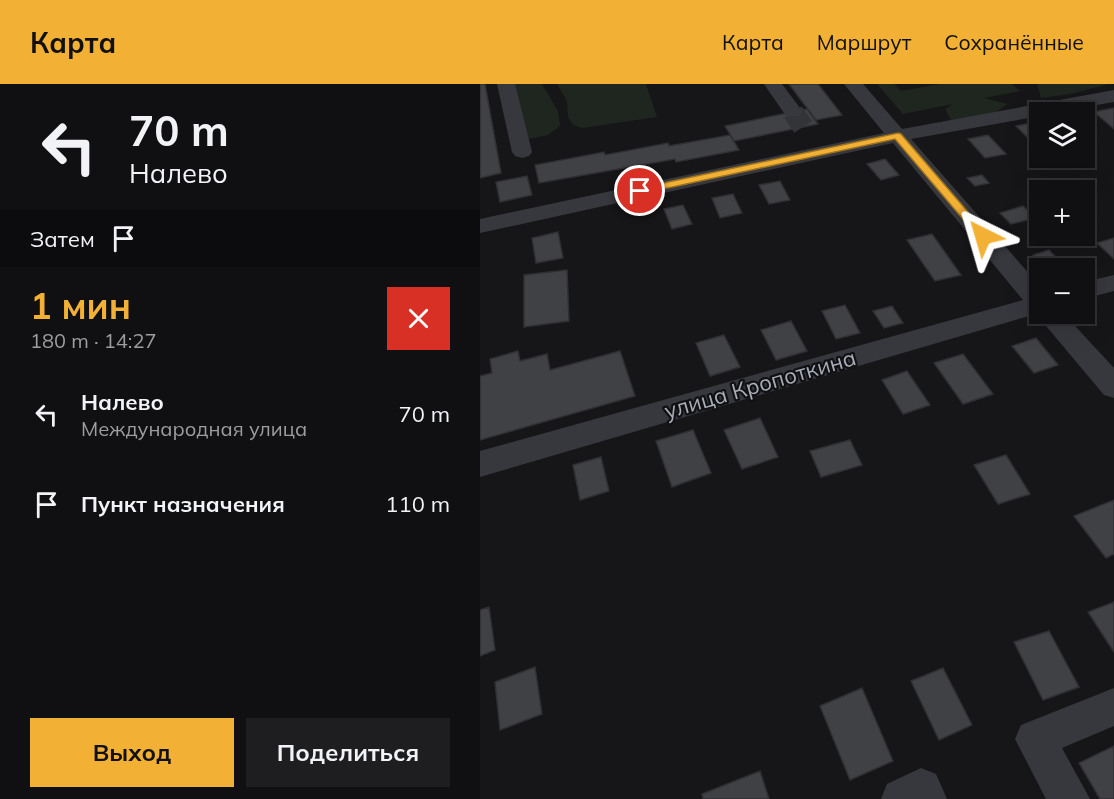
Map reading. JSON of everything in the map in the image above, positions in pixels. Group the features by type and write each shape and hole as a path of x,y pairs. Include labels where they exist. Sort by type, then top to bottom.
{"street":[{"path":"506,84 522,152"},
{"path":"773,84 793,112"},
{"path":"853,84 1029,291"},
{"path":"480,226 816,144 898,136 1114,96"},
{"path":"1095,288 1114,283"},
{"name":"улица Кропоткина","path":"480,464 1029,307"},
{"path":"1058,324 1114,387"},
{"path":"1069,799 1035,739 1114,706"},
{"path":"902,799 921,789 926,799"}],"shaded area":[{"path":"506,84 542,84 558,111 560,126 548,135 519,141"},
{"path":"557,84 646,84 657,117 582,128 573,125 568,117 567,101"},
{"path":"877,84 894,84 901,91 940,84 1012,84 1020,91 984,98 1007,104 993,114 952,122 945,109 953,104 903,114"},
{"path":"1037,84 1109,84 1071,94 1041,98"}],"building":[{"path":"480,84 485,84 501,173 480,178"},
{"path":"789,84 818,84 842,115 816,120"},
{"path":"1113,108 1114,129 1095,113"},
{"path":"807,109 818,124 734,141 725,126"},
{"path":"1029,123 1029,139 1016,126"},
{"path":"730,135 739,150 676,162 675,159 539,183 535,165 604,152 605,155 668,143 669,146"},
{"path":"988,135 1006,154 985,158 968,139"},
{"path":"885,159 899,175 881,180 867,164"},
{"path":"982,175 989,183 975,186 967,178"},
{"path":"527,176 532,195 500,202 496,182"},
{"path":"780,181 790,200 769,204 759,185"},
{"path":"733,194 742,213 720,218 712,198"},
{"path":"683,205 692,224 672,229 664,209"},
{"path":"1023,206 1029,212 1029,220 1011,224 1000,213"},
{"path":"558,232 563,258 536,263 532,238"},
{"path":"932,234 961,275 935,281 907,240"},
{"path":"1114,238 1114,259 1097,243"},
{"path":"1049,250 1057,258 1036,258 1033,255"},
{"path":"567,270 569,321 524,327 524,275"},
{"path":"845,305 860,333 836,339 822,311"},
{"path":"892,306 903,323 884,328 873,311"},
{"path":"791,321 807,351 776,360 761,330"},
{"path":"724,335 740,367 710,376 696,343"},
{"path":"1036,338 1058,365 1034,373 1012,346"},
{"path":"518,351 520,361 547,354 550,370 620,351 635,396 480,440 480,376 492,373 490,359"},
{"path":"963,354 993,394 963,404 934,363"},
{"path":"907,371 930,405 903,414 882,380"},
{"path":"760,418 778,457 742,469 724,430"},
{"path":"693,430 711,473 672,487 656,441"},
{"path":"850,440 862,465 821,477 810,451"},
{"path":"1006,455 1030,494 998,504 974,465"},
{"path":"601,457 609,491 580,500 573,465"},
{"path":"1114,500 1114,554 1106,558 1074,516"},
{"path":"1114,602 1114,652 1088,612"},
{"path":"489,607 495,650 480,656 480,610"},
{"path":"1049,631 1079,687 1043,700 1014,642"},
{"path":"535,667 542,714 500,730 495,682"},
{"path":"943,668 972,725 939,740 911,681"},
{"path":"862,688 893,761 850,780 820,706"},
{"path":"1114,746 1114,799 1100,799 1079,763"},
{"path":"760,771 769,799 703,799 702,794"}],"tunnel":[{"path":"793,112 803,127"}],"route":[{"path":"640,191 898,136 983,236"}]}
